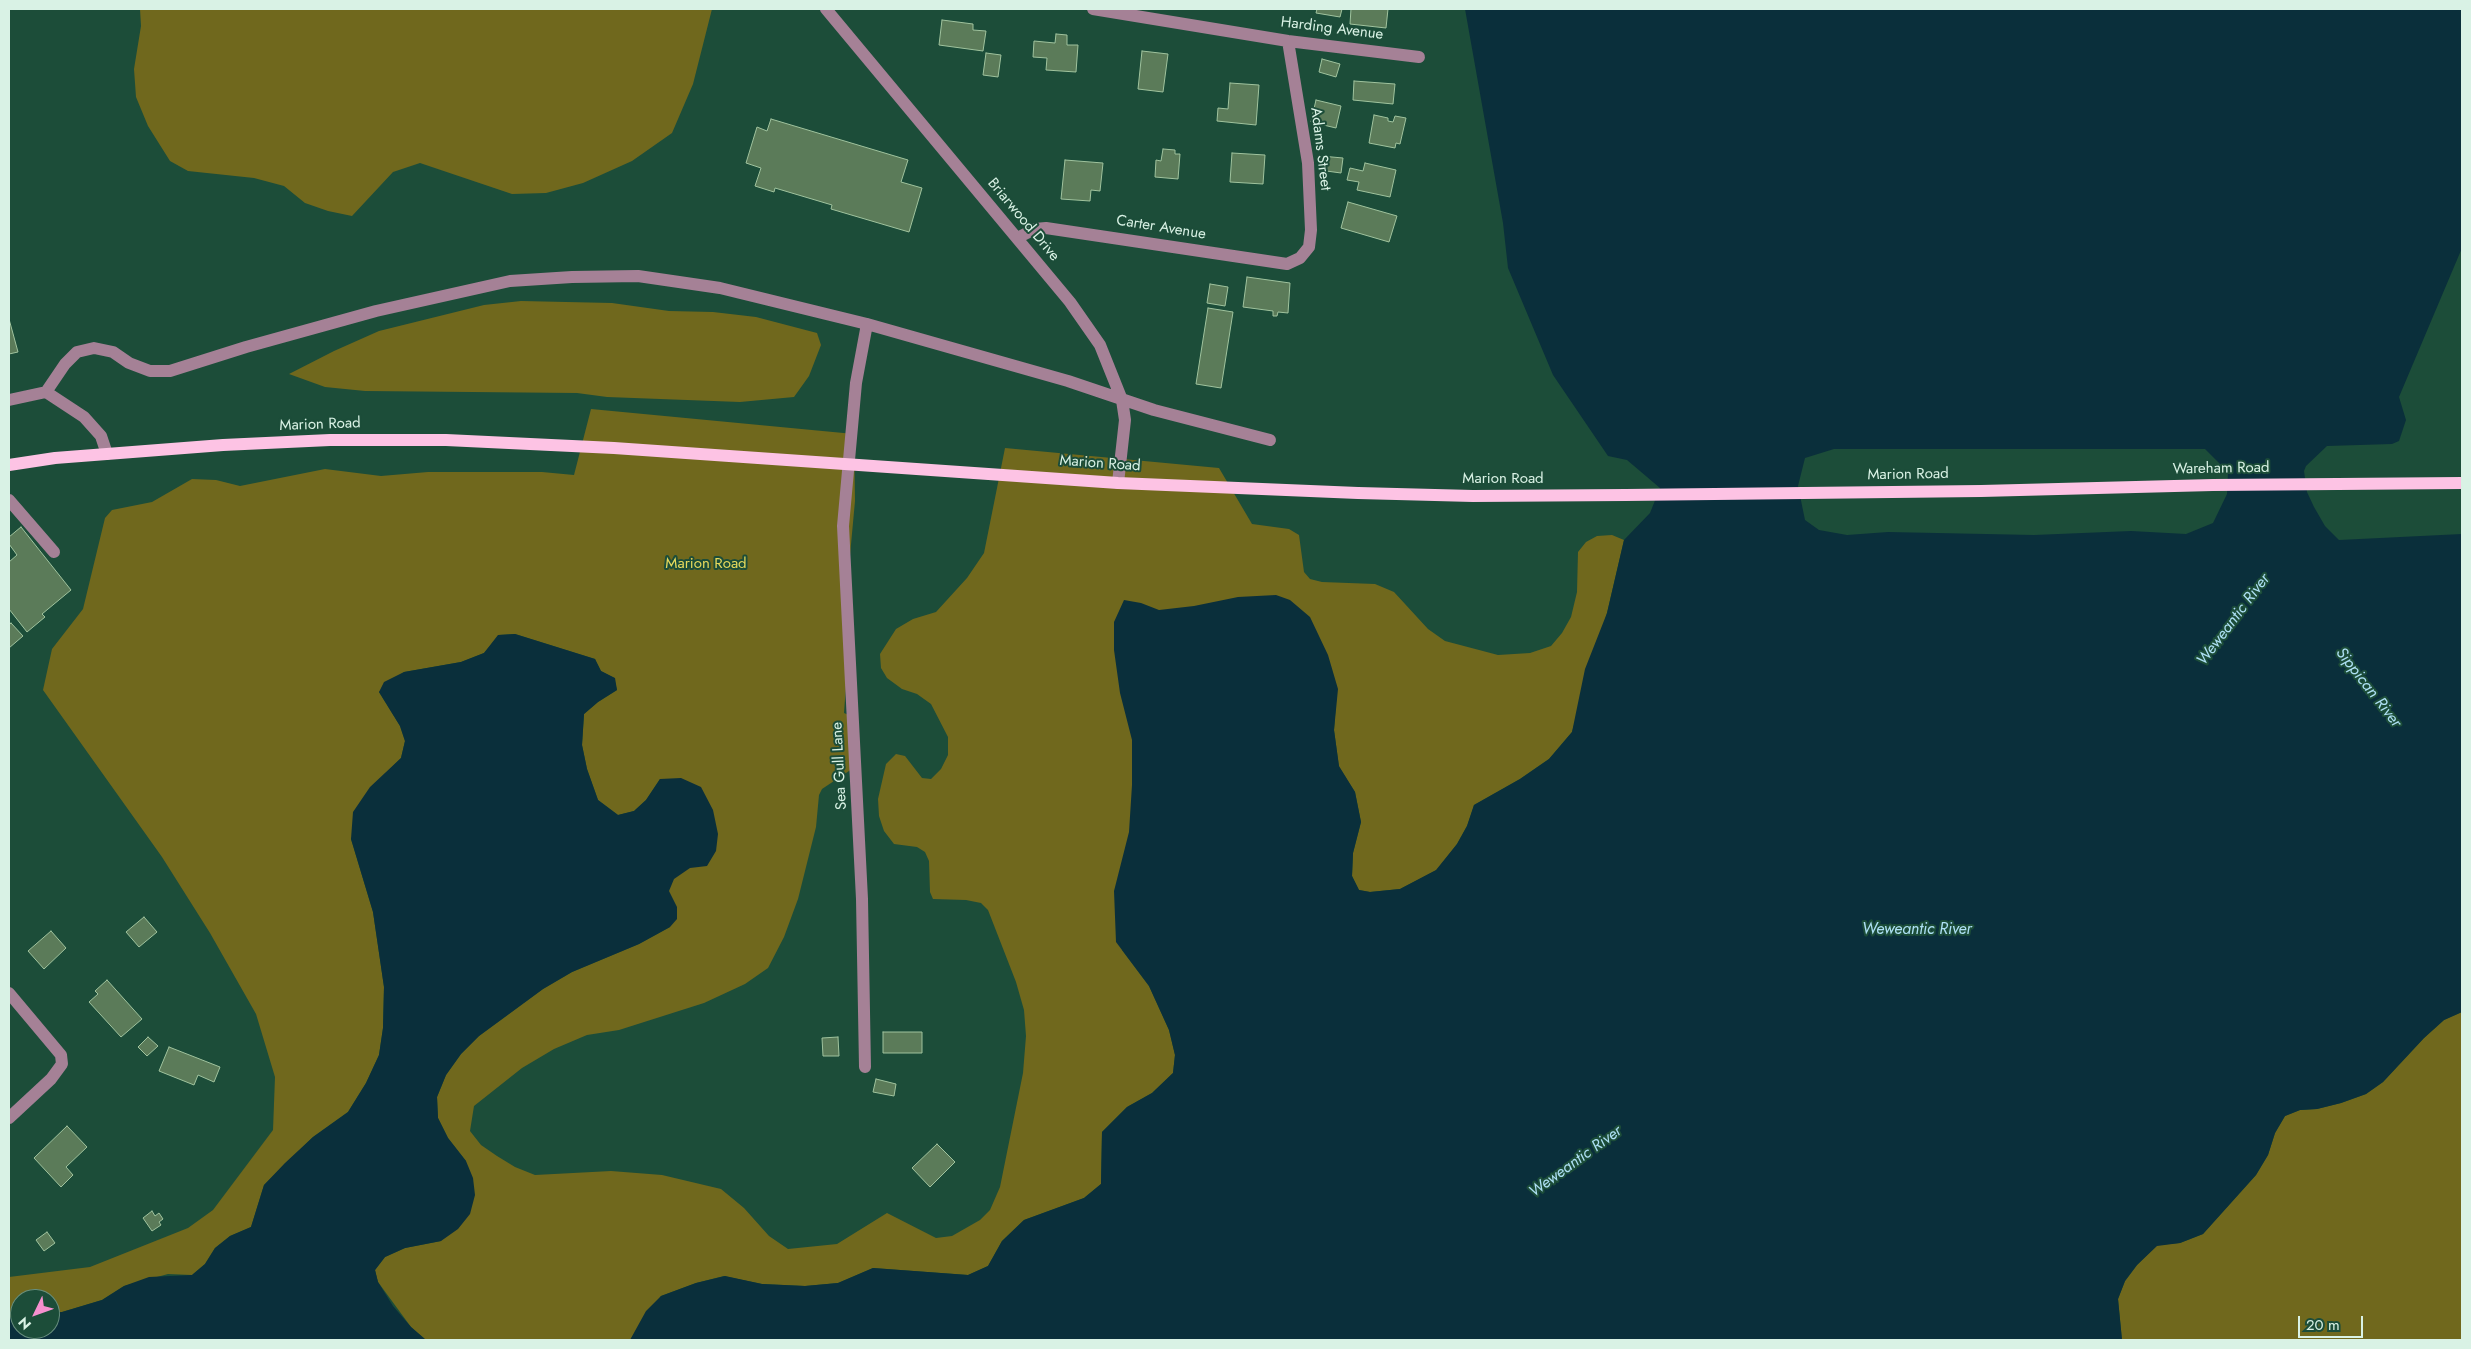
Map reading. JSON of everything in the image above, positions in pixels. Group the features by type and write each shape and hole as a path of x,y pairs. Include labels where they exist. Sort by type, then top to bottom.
{"main road":[{"name":"Marion Road","path":"9,465 106,454 330,440 446,440 847,464 1118,483 1377,494 1626,495 1981,491"},
{"name":"Wareham Road","path":"1981,491 2213,485 2462,483"}],"street":[{"name":"Briarwood Drive","path":"826,9 1018,238 1096,337 1112,372 1122,400 1126,420 1118,483"},
{"name":"Harding Avenue","path":"1093,9 1288,41 1418,56"},
{"name":"Adams Street","path":"1288,41 1308,162 1311,230 1309,247 1300,258"},
{"name":"Carter Avenue","path":"1018,238 1035,229 1046,228 1287,264 1300,258"},
{"path":"9,400 46,392 65,364 77,352 94,348 113,352 129,363 150,371 170,371 246,347 376,311 519,280 638,276 720,288 867,324 1068,381 1122,400 1270,440"},
{"name":"Sea Gull Lane","path":"865,1067 862,899 842,526 856,383 867,324"},
{"path":"46,392 84,418 101,436 106,454"},
{"path":"9,500 54,552"},
{"path":"9,993 60,1055 62,1064 51,1079 9,1118"}],"green space":[{"path":"140,9 712,9 693,84 672,133 632,161 583,183 546,193 512,194 420,163 393,172 352,216 328,211 305,203 284,186 254,178 188,171 170,161 148,126 136,97 134,69 141,26"},
{"path":"521,301 612,303 669,311 713,312 756,317 817,333 821,345 809,376 794,397 740,402 607,397 577,393 365,391 325,387 289,374 379,331 484,305"},
{"path":"591,409 854,434 855,501 849,566 848,658 844,713 851,716 858,765 822,789 819,795 816,827 798,899 784,937 768,968 745,984 704,1003 619,1030 587,1035 554,1049 522,1068 474,1106 470,1131 481,1145 497,1156 515,1167 535,1175 611,1171 662,1175 721,1189 744,1208 769,1236 788,1249 837,1244 887,1213 936,1238 952,1236 980,1220 990,1210 1000,1187 1023,1073 1026,1036 1024,1010 1016,982 988,910 981,903 966,900 933,899 930,892 929,861 925,852 917,847 894,844 884,831 879,816 878,799 886,764 896,754 905,756 922,778 931,779 941,769 948,755 948,737 931,704 917,694 902,689 887,678 881,668 880,654 896,629 913,619 936,612 967,578 984,553 1005,448 1219,468 1252,524 1289,529 1299,535 1304,572 1310,579 1322,582 1375,584 1394,592 1428,629 1445,641 1498,655 1530,653 1551,646 1562,633 1571,617 1577,592 1578,552 1586,542 1597,536 1612,535 1624,540 1607,613 1572,732 1549,759 1520,779 1474,805 1467,826 1457,844 1437,870 1400,889 1370,892 1359,890 1352,876 1353,853 1361,822 1355,792 1339,767 1334,730 1337,689 1122,950 1149,986 1169,1030 1175,1055 1173,1073 1152,1093 1127,1107 1102,1132 1101,1184 1084,1198 1024,1220 1002,1241 988,1266 968,1275 873,1268 838,1283 805,1286 762,1284 724,1276 696,1283 661,1296 630,1340 426,1340 411,1327 378,1282 375,1270 385,1257 405,1248 441,1241 466,1161 448,1138 438,1118 437,1097 446,1075 461,1054 479,1036 543,989 572,972 639,944 670,927 659,883 660,779 646,800 634,811 618,815 598,800 587,769 582,745 584,714 617,690 614,678 601,671 595,659 515,634 499,635 484,653 461,662 404,672 379,692 400,726 405,741 401,758 387,772 351,839 373,912 384,987 383,1028 379,1055 366,1083 348,1112 313,1137 264,1185 251,1227 230,1236 215,1248 205,1264 192,1275 168,1274 124,1286 102,1300 60,1312 60,1289 10,1289 9,1317 9,1277 90,1267 188,1228 213,1210 273,1130 275,1077 256,1014 210,933 162,857 43,690 52,649 83,609 105,518 112,510 152,502 192,479 216,480 240,486 325,469 381,476 428,472 542,472 574,475"},
{"path":"2462,1012 2462,1340 2122,1340 2118,1299 2125,1281 2137,1265 2157,1245 2180,1243 2203,1234 2256,1175 2268,1155 2275,1133 2285,1116 2300,1110 2317,1109 2341,1103 2366,1094 2383,1082 2424,1038 2444,1020"}],"water":[{"name":"Weweantic River","path":"1465,9 2462,9 2462,248 2399,397 2406,420 2399,441 2392,444 2327,446 2306,466 2304,471 2307,492 2314,507 2325,526 2339,540 2462,534 2462,1012 2444,1020 2424,1038 2383,1082 2366,1094 2341,1103 2317,1109 2300,1110 2285,1116 2275,1133 2268,1155 2256,1175 2203,1234 2180,1243 2157,1246 2137,1265 2125,1281 2118,1299 2122,1340 630,1340 646,1311 661,1296 696,1283 725,1276 762,1284 805,1286 838,1283 873,1268 968,1275 988,1266 1002,1241 1024,1220 1084,1198 1101,1184 1102,1132 1127,1107 1152,1093 1173,1073 1175,1055 1169,1030 1149,986 1116,942 1114,891 1129,832 1132,785 1132,740 1120,693 1114,650 1114,622 1124,600 1141,603 1159,610 1194,606 1238,597 1276,595 1290,600 1310,617 1328,655 1338,689 1334,730 1339,766 1355,792 1361,822 1353,853 1352,876 1359,890 1370,892 1400,889 1436,870 1457,844 1467,826 1474,805 1520,779 1549,759 1572,732 1585,669 1607,613 1624,540 1650,513 1660,488 1627,460 1608,456 1553,375 1508,268 1503,223","holes":["1834,449 2205,449 2228,472 2227,494 2213,523 2186,534 2131,531 2034,535 1888,532 1847,535 1819,530 1805,520 1798,486 1805,458"]},
{"path":"515,634 595,659 601,671 615,678 617,690 584,714 582,745 587,769 598,800 618,815 634,811 646,800 660,779 681,778 701,787 713,810 718,834 716,851 707,866 690,868 674,879 669,891 677,907 677,919 670,927 639,944 572,972 543,989 479,1036 461,1054 446,1075 437,1097 438,1118 448,1138 466,1161 473,1178 475,1195 470,1214 458,1229 441,1241 405,1248 385,1257 375,1270 378,1282 393,1306 411,1327 426,1340 9,1340 9,1317 10,1339 60,1339 60,1312 102,1300 124,1286 149,1277 192,1275 205,1264 215,1248 230,1236 251,1227 264,1185 285,1163 313,1137 348,1112 366,1083 379,1055 383,1028 384,987 373,912 351,839 353,812 370,787 401,758 405,741 400,726 379,692 384,682 404,672 461,662 484,653 498,635"}],"building":[{"path":"1317,9 1342,9 1340,17 1316,13"},
{"path":"1351,9 1388,9 1386,28 1350,24"},
{"path":"942,20 973,24 973,30 986,31 983,51 939,45"},
{"path":"1056,34 1067,35 1067,45 1078,45 1076,72 1046,70 1047,58 1033,57 1034,41 1055,43"},
{"path":"1142,51 1168,54 1163,92 1138,89"},
{"path":"986,53 1001,55 998,77 983,75"},
{"path":"1322,59 1340,64 1336,77 1319,72"},
{"path":"1354,81 1395,84 1393,104 1353,100"},
{"path":"1230,83 1259,85 1256,125 1217,121 1218,108 1228,109"},
{"path":"1316,100 1341,106 1336,128 1311,122"},
{"path":"1374,115 1388,118 1388,121 1393,122 1395,116 1406,118 1400,144 1396,143 1395,148 1369,143"},
{"path":"771,119 908,160 901,182 922,188 909,232 831,209 832,205 775,188 774,192 755,186 761,168 746,163 757,127 767,131"},
{"path":"1163,149 1175,150 1175,154 1180,154 1178,179 1155,177 1156,160 1161,161"},
{"path":"1232,153 1265,155 1263,184 1230,182"},
{"path":"1321,156 1343,158 1341,173 1319,170"},
{"path":"1065,160 1103,163 1100,191 1091,190 1090,201 1061,199"},
{"path":"1365,163 1396,170 1390,197 1357,190 1359,182 1347,180 1350,168 1363,171"},
{"path":"1348,202 1397,216 1389,242 1341,228"},
{"path":"1247,277 1290,283 1288,313 1278,312 1277,316 1273,316 1273,311 1243,307"},
{"path":"1210,284 1228,287 1225,306 1207,303"},
{"path":"1208,308 1233,312 1221,388 1196,384"},
{"path":"9,319 18,352 9,354"},
{"path":"21,527 71,590 42,614 45,617 27,632 9,609 9,562 17,555 9,544 9,537"},
{"path":"11,623 23,636 9,648 9,625"},
{"path":"144,917 157,932 139,947 126,932"},
{"path":"51,931 66,948 44,969 28,951"},
{"path":"107,980 142,1019 121,1037 89,1002 98,994 95,991"},
{"path":"883,1032 922,1032 922,1053 883,1053"},
{"path":"148,1037 158,1046 147,1056 138,1047"},
{"path":"838,1037 839,1056 823,1056 822,1038"},
{"path":"169,1047 220,1067 214,1082 198,1075 194,1085 159,1071"},
{"path":"876,1079 896,1084 894,1096 873,1092"},
{"path":"67,1126 87,1147 66,1167 73,1175 61,1187 34,1158"},
{"path":"937,1144 955,1162 930,1187 912,1168"},
{"path":"152,1211 155,1216 159,1213 163,1219 159,1222 161,1225 152,1231 143,1218"},
{"path":"47,1232 55,1243 44,1251 36,1240"}],"water label":[{"name":"Sippican River","path":"2368,688"}]}
